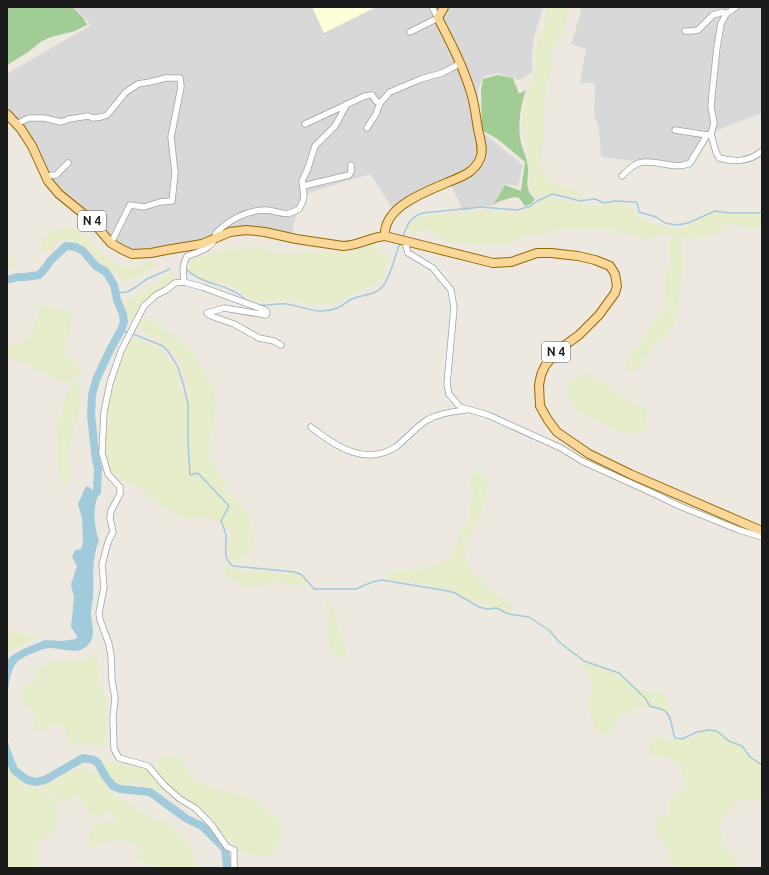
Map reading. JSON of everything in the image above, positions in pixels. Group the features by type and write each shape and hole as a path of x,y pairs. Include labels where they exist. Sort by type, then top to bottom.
{"main road":[{"path":"385,236 387,224 400,206 465,176 474,168 480,158 481,142 474,102 461,63 438,18 444,7"},
{"name":"N 4","path":"7,114 21,129 32,146 48,181 59,194 91,220 111,243 132,254 151,253 202,244 230,232 246,230 343,246 349,246 376,237 385,236 493,263 511,262 537,253 551,253 578,256 595,260 610,266 615,274 617,286 614,293 599,315 578,335 557,351 545,366 539,385 540,406 557,432 589,454 630,474 762,531"}],"street":[{"path":"410,32 438,18 432,7"},
{"path":"622,176 632,166 641,162 681,166 688,165 709,135 714,123 711,107 717,47 721,24 726,14 736,7"},
{"path":"685,31 698,30 713,15 723,12 726,14"},
{"path":"367,128 376,114 380,102 390,92 421,79 442,73 461,63"},
{"path":"16,124 29,118 44,118 61,122 88,116 93,118 100,117 107,115 126,92 138,84 166,78 180,78 180,92 171,137 175,173 172,201 160,202 144,207 130,205 111,243"},
{"path":"305,124 365,96 372,95 380,102"},
{"path":"184,282 182,270 187,256 204,251 216,237 216,233 233,218 256,211 268,210 286,214 299,209 303,201 302,181 315,146 335,126 347,104"},
{"path":"674,130 709,135"},
{"path":"709,135 719,158 731,161 745,160 762,151"},
{"path":"46,176 56,175 68,163"},
{"path":"303,186 349,175 352,165"},
{"path":"403,241 408,253 433,268 451,290 454,308 447,384 449,394 460,407 488,415 561,448 582,461 659,496 677,506 739,530 762,537"},
{"path":"234,868 234,850 227,847 211,824 194,808 164,785 148,766 119,758 114,749 113,718 115,698 112,680 111,655 108,640 100,620 99,613 104,587 102,565 108,542 113,532 110,518 111,512 120,494 120,487 106,470 102,453 104,412 110,383 121,351 144,306 156,294 166,290 175,283 184,282 202,287 265,310 267,312 266,315 224,308 207,313 211,316 234,324 259,338 281,345"},
{"path":"311,427 340,448 370,456 381,454 396,446 427,420 442,414 468,409"}],"shaded area":[{"path":"74,7 543,7 534,37 532,72 520,80 497,73 483,77 478,89 478,116 480,130 523,165 518,186 506,184 493,205 463,211 451,185 423,198 397,215 370,174 305,194 303,208 296,216 292,234 240,229 199,242 161,250 131,251 113,242 87,210 58,190 42,164 7,116 7,75 91,25"},
{"path":"312,7 376,7 324,33"},
{"path":"547,7 570,7 563,34 554,45 552,51 552,68 547,82 543,108 543,140 540,164 550,182 574,189 585,195 585,198 582,200 555,193 542,197 535,196 531,191 529,162 523,126 524,107 536,70 536,51 538,40 544,27"},
{"path":"581,7 762,7 762,113 715,131 691,168 601,157 599,128 594,116 595,83 580,83 586,49 571,44 581,12"},
{"path":"552,197 596,206 620,204 630,206 645,220 674,229 687,226 700,220 706,214 713,211 743,214 762,212 762,228 747,227 730,223 726,225 718,234 711,237 683,238 681,244 683,268 673,326 641,362 635,371 627,371 626,361 630,353 641,343 652,323 667,308 668,303 665,292 665,284 671,261 670,243 674,235 659,234 646,240 630,233 623,234 610,229 561,229 537,236 527,236 506,244 492,243 477,245 446,242 427,229 412,235 408,234 407,230 416,219 429,214 481,211 513,213 524,211 545,199"},
{"path":"71,227 78,229 103,255 118,265 131,269 151,261 155,262 156,266 129,280 123,281 120,280 116,273 98,261 89,250 70,240 56,242 50,251 43,251 43,240 53,231"},
{"path":"370,244 376,247 389,262 379,283 356,293 344,301 334,303 313,305 292,299 256,301 248,299 235,287 203,280 190,272 187,263 189,258 192,256 204,255 215,251 228,249 239,250 257,247 291,255 319,250 344,254"},
{"path":"7,253 14,261 15,265 7,269"},
{"path":"172,272 176,277 174,282 155,293 131,322 124,303"},
{"path":"45,305 62,309 71,315 70,333 63,349 71,360 79,366 80,374 66,384 62,384 55,377 48,376 25,364 7,357 7,345 21,344 28,338 32,332 40,309"},
{"path":"142,318 152,321 188,346 195,355 202,370 212,385 216,402 213,427 208,447 209,454 230,495 239,502 248,513 254,537 254,544 251,546 251,549 241,561 236,563 233,563 228,551 229,531 225,525 206,518 191,519 175,514 162,506 134,484 112,477 107,466 103,441 108,404 119,363 127,343 130,340 143,340 157,346 177,369 182,394 184,397 187,397 189,394 181,366 174,353 161,341 145,333 138,325"},
{"path":"588,374 632,403 647,410 643,432 629,433 615,431 593,418 578,412 567,393 569,382 581,375"},
{"path":"81,379 78,417 68,448 69,473 65,485 63,485 58,464 59,443 56,429 57,422 63,412 65,395 73,384"},
{"path":"480,471 484,473 487,480 487,488 480,514 472,533 464,545 465,557 469,568 483,585 511,603 513,610 511,614 497,607 487,606 475,602 450,590 392,580 386,577 389,571 417,570 434,566 452,556 458,539 469,518 474,493 470,483 471,479 474,474"},
{"path":"227,565 241,571 260,570 280,574 296,572 301,573 307,584 289,585 279,582 266,582 258,587 246,587 227,576 224,569"},
{"path":"326,600 329,601 334,611 343,644 347,651 346,655 340,658 335,655 328,639 329,623"},
{"path":"7,631 38,637 37,639 7,653"},
{"path":"95,656 98,658 100,668 98,679 107,701 105,745 74,745 70,742 64,728 58,724 55,724 43,731 36,731 34,727 36,716 32,708 21,700 25,686 37,679 36,672 38,669 50,662"},
{"path":"584,663 595,665 602,670 615,672 636,688 661,692 668,700 671,710 665,712 640,706 628,713 622,714 606,735 600,734 595,729 589,709 588,702 593,693 590,677 583,665"},
{"path":"714,731 741,746 747,755 762,766 762,799 739,800 722,818 719,826 724,847 733,854 739,868 675,868 673,860 656,832 657,817 669,815 671,801 685,787 685,779 681,767 671,759 655,757 649,749 649,744 653,736 672,740 684,740 703,732"},
{"path":"173,756 182,761 192,776 200,783 210,788 239,794 255,801 277,819 283,833 272,854 269,856 243,854 237,846 224,837 210,817 164,783 158,769 157,762 159,759"},
{"path":"105,761 119,765 146,767 154,774 166,791 163,792 154,790 137,782 133,782 124,787 115,785 106,775 102,762"},
{"path":"7,767 22,784 46,792 55,799 56,802 56,828 37,843 36,868 7,868 7,813 9,805 7,799"},
{"path":"79,769 86,769 95,773 100,777 108,790 117,797 154,819 167,823 173,827 189,845 198,868 159,868 134,858 134,855 140,852 141,849 132,842 118,839 90,847 89,834 93,824 104,824 118,818 110,812 98,816 90,814 86,811 80,799 76,796 67,801 57,801 52,792 42,789 44,784 58,780 69,772"}],"green space":[{"path":"7,7 73,7 84,19 87,25 75,31 51,37 42,41 7,65"},
{"path":"498,75 513,78 518,93 526,90 520,113 519,131 528,167 527,184 531,195 535,199 531,204 525,206 517,197 506,199 493,205 505,185 521,191 525,162 499,140 482,130 481,90 483,79"}],"water":[{"path":"87,486 99,494 95,505 95,523 99,541 96,548 93,569 93,598 91,613 93,634 91,641 80,650 70,651 47,648 19,660 12,670 7,697 7,661 11,656 23,649 45,640 62,641 76,639 77,636 71,627 74,598 71,584 77,566 72,557 75,550 81,549 83,542 82,518 78,504"},
{"path":"7,738 15,768 12,772 7,762"}],"waterway":[{"path":"402,238 411,220 423,213 481,207 517,210 531,206 537,201 553,194 580,201 595,199 604,203 615,201 636,202 639,212 656,217 665,223 677,225 688,223 715,211 729,213 762,213"},
{"path":"258,305 286,304 311,310 324,311 337,308 356,297 376,292 383,286 391,271 400,243"},
{"path":"7,280 17,277 39,275 50,261 66,246 76,247 83,251 96,266 106,272 114,285 124,322 96,380 92,395 91,415 98,468 97,492 90,499"},
{"path":"185,268 190,273 227,288 249,301"},
{"path":"116,293 127,292 147,279 170,269"},
{"path":"121,330 129,333"},
{"path":"133,334 163,346 178,367 188,404 190,475 198,473 229,506 221,521 226,535 227,560 233,566 295,572 302,575 314,589 356,589 372,582 382,580 448,591 455,593 479,607 487,609 497,608 508,614 529,617 550,631 559,642 584,661 619,673 645,698 650,706 665,711 669,716 675,738 682,739 697,732 709,730 717,731 729,741 742,746 750,757 762,765"},
{"path":"7,752 14,770 27,780 36,782 45,780 83,758 94,760 98,763 105,776 113,786 120,789 150,792 187,819 202,826 225,849 227,868"}]}
